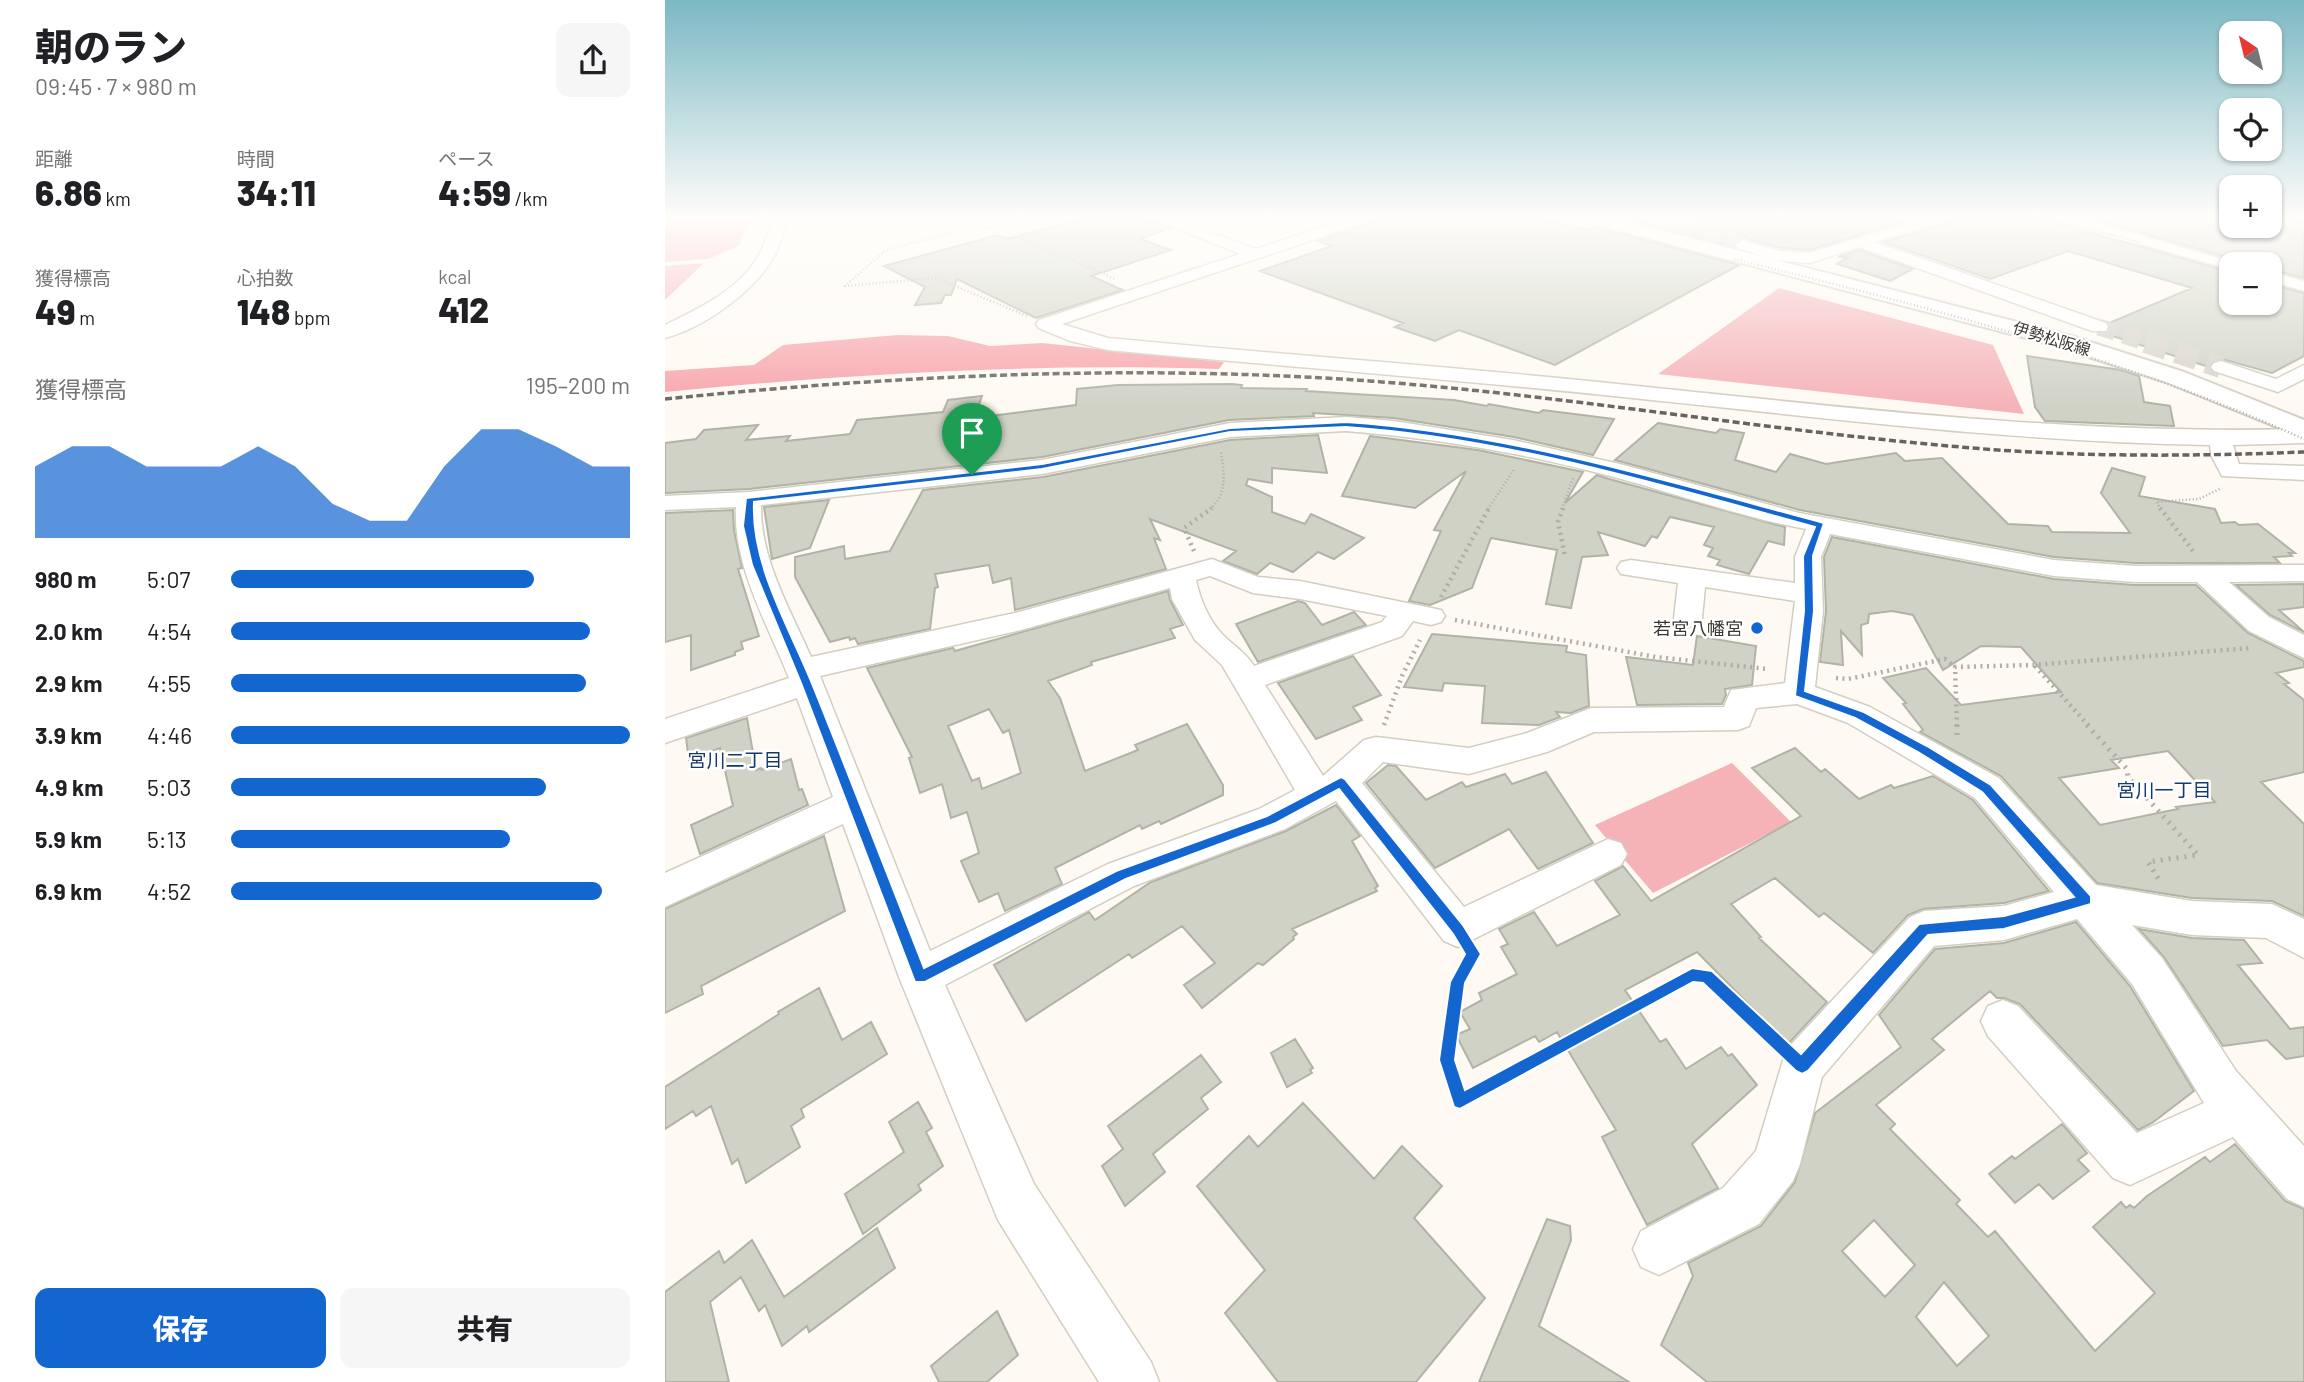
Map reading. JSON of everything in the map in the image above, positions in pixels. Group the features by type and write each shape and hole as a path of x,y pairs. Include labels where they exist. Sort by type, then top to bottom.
{"main road":[{"name":"伊勢松阪線","path":"1846,281 1999,322 2124,360 2223,396 2304,430"}],"street":[{"path":"665,332 695,317 747,281"},
{"path":"1045,324 1172,281"},
{"path":"1971,281 2099,327"},
{"path":"1045,324 1077,337 1122,346 1518,380 1936,425 2221,440 2304,437"},
{"path":"2221,367 2278,386 2304,371"},
{"path":"665,503 749,499 1042,467 1218,433 1293,425 1346,424 1394,428 1528,450 1821,525 2054,568 2135,574 2304,573"},
{"path":"2221,440 2223,455 2230,471 2304,473"},
{"path":"749,499 748,526 757,565 804,677 920,978 1016,1202 1131,1382"},
{"path":"1800,683 1809,611 1808,556 1821,525"},
{"path":"665,731 804,677 1182,578 1212,567 1253,585 1300,590 1418,614"},
{"path":"1630,568 1808,594"},
{"path":"2210,573 2259,624 2298,645"},
{"path":"1688,618 1692,577"},
{"path":"1182,578 1186,599 1210,640 1233,658 1329,789 1458,929 1608,854"},
{"path":"1247,680 1392,629 1418,614"},
{"path":"920,978 1121,875 1272,819 1329,789 1376,749 1469,761 1535,743 1591,720 1738,718 1742,698 1800,683 1987,788 2147,971 2221,1087 2304,1182"},
{"path":"665,891 853,804"},
{"path":"1659,1249 1741,1206 1776,1164 1802,1066 1924,929 2004,923 2086,900 2184,916 2272,921 2304,940"},
{"path":"2003,1021 2130,1161 2240,1110"}],"path":[{"path":"850,281 845,286 896,281"},
{"path":"944,281 1045,324"},
{"path":"1121,281 1143,291"},
{"path":"1838,281 2092,354 2210,396 2304,437"},
{"path":"1182,578 1199,564 1184,528 1214,508 1226,489 1218,433"},
{"path":"1376,749 1402,676 1418,614 1528,450"},
{"path":"1565,555 1558,522 1562,503 1581,462"},
{"path":"2210,573 2182,540 2156,502 2182,502 2212,495 2222,490 2230,471"},
{"path":"1418,614 1800,683 1848,679 1945,659 1955,667 2034,665 2298,645"},
{"path":"2034,665 2198,855 2148,862 2184,916"},
{"path":"1955,667 1954,729 1966,776"},
{"path":"1458,929 1473,954 1458,982 1447,1060 1460,1101 1692,975 1707,976 1802,1066"}],"shaded area":[{"path":"665,281 685,281 665,300"},
{"path":"1779,288 1993,345 2024,414 1658,374"},
{"path":"897,335 948,336 990,346 1042,343 1224,362 1219,369 1011,369 803,380 665,392 665,371 754,365 783,345"},
{"path":"1732,763 1791,822 1653,893 1595,825"}],"building":[{"path":"914,281 956,281 951,295 945,295 941,303 915,305 925,287"},
{"path":"962,281 1104,281 1123,290 1036,318"},
{"path":"1289,281 1709,281 1555,365 1459,330 1435,341 1395,327 1403,323"},
{"path":"2170,281 2219,281 2219,315 2282,315 2282,287 2304,293 2304,356 2272,373 2222,359 2213,360 2209,367 2106,334 2110,328 2109,323 2192,288"},
{"path":"2027,356 2121,370 2139,376 2144,402 2170,406 2174,426 2045,421 2035,407"},
{"path":"1118,385 1242,385 1241,388 1307,389 1306,391 1454,400 1539,413 1543,410 1614,419 1593,455 1514,437 1394,418 1313,413 1314,416 1229,420 1042,457 749,489 665,493 665,443 696,439 704,430 758,425 746,440 790,436 786,441 850,434 857,420 943,412 948,400 982,396 974,418 1076,405 1077,389"},
{"path":"1658,423 1716,433 1720,429 1744,433 1735,460 1776,472 1790,454 1826,464 1896,453 1905,461 1942,458 2008,524 2048,526 2052,532 2130,533 2101,493 2112,468 2145,477 2139,496 2215,509 2221,523 2258,524 2295,553 2289,553 2292,556 2274,557 2280,563 2135,563 2054,557 1800,510 1615,460"},
{"path":"1318,435 1327,473 1272,468 1272,483 1248,479 1246,485 1272,497 1272,512 1305,524 1311,514 1364,538 1334,559 1318,552 1293,572 1270,563 1257,574 1223,561 1236,551 1150,519 1160,540 1154,538 1166,569 1015,610 1011,578 993,583 989,565 935,574 938,587 935,588 930,629 858,644 855,638 850,640 849,637 830,642 795,577 795,557 844,546 845,559 890,551 923,490 1043,477 1230,440"},
{"path":"1370,436 1478,450 1583,472 1565,503 1597,475 1785,527 1784,545 1768,541 1749,574 1717,565 1720,560 1708,556 1713,548 1704,545 1714,527 1670,517 1657,538 1652,536 1645,546 1598,532 1608,555 1582,557 1571,608 1546,604 1557,550 1491,538 1472,588 1430,605 1409,601 1441,531 1434,530 1466,471 1415,508 1342,496"},
{"path":"829,500 810,548 772,559 764,507"},
{"path":"733,510 742,568 738,569 759,636 741,642 743,649 735,652 735,655 691,670 691,635 665,642 665,513"},
{"path":"1832,537 2054,579 2135,585 2196,585 2248,633 2304,661 2304,667 2276,673 2289,683 2284,684 2304,700 2304,772 2261,782 2304,824 2304,916 2272,901 2192,898 2097,883 2001,776 1920,732 1923,730 1903,704 1906,703 1883,678 1926,668 1961,705 2061,692 2021,647 1981,646 1943,670 1913,615 1892,611 1869,614 1868,623 1861,625 1862,655 1841,631 1843,665 1820,662 1826,611 1824,557","holes":["2168,751 2215,802 2176,807 2178,809 2100,825 2059,778 2119,768 2111,760"]},
{"path":"2304,584 2304,607 2279,610 2304,632 2270,615 2236,585"},
{"path":"1168,591 1183,625 1170,629 1175,638 1091,662 1092,665 1048,681 1060,698 1085,771 1138,750 1135,745 1187,724 1223,785 1223,795 1161,824 1159,821 1142,829 1140,825 1055,868 1062,884 1005,911 998,893 979,902 961,861 979,853 967,812 951,818 942,784 920,793 909,758 912,757 867,668 953,648 955,651","holes":["989,709 1003,733 1009,730 1021,773 982,789 979,778 972,781 948,726"]},
{"path":"1298,601 1305,603 1322,625 1354,612 1366,625 1258,662 1236,624"},
{"path":"1432,634 1567,646 1566,652 1586,655 1589,706 1571,713 1556,712 1560,717 1539,725 1482,723 1485,686 1444,683 1442,691 1404,687"},
{"path":"1697,636 1756,646 1752,685 1725,689 1726,695 1722,704 1637,705 1626,657 1693,665"},
{"path":"1353,656 1381,695 1353,707 1362,720 1316,739 1278,683"},
{"path":"747,718 756,770 791,759 799,790 802,789 808,805 700,854 691,825 733,806 720,748 689,760 686,738"},
{"path":"1795,748 1821,772 1825,769 1859,799 1891,785 1894,788 1933,776 1973,800 2049,891 2004,903 1923,909 1908,915 1873,953 1824,913 1819,917 1775,878 1731,904 1761,937 1759,938 1827,1002 1788,1044 1697,952 1625,990 1660,1042 1666,1039 1686,1069 1721,1047 1728,1056 1732,1054 1757,1085 1692,1144 1718,1188 1647,1225 1602,1137 1616,1130 1557,1032 1539,1042 1535,1036 1473,1068 1456,1035 1470,1029 1460,1012 1482,1000 1479,993 1517,974 1501,947 1508,944 1499,929 1534,912 1557,946 1620,915 1595,881 1623,866 1651,901 1801,816 1752,768"},
{"path":"1388,765 1396,766 1426,800 1462,782 1466,787 1505,774 1512,784 1546,772 1593,843 1538,869 1509,829 1435,868 1366,783"},
{"path":"1336,805 1360,836 1352,841 1378,886 1375,888 1377,891 1292,929 1297,934 1294,939 1263,965 1258,963 1202,1008 1184,985 1215,963 1182,926 1132,958 1129,954 1026,1021 994,965 1089,912 1095,920 1151,882 1286,831"},
{"path":"824,836 845,911 701,986 703,994 665,1013 665,909"},
{"path":"2076,922 2130,986 2194,1091 2152,1123 2138,1130 2020,1004 1997,998 1990,991 1932,1039 1944,1050 1876,1105 1895,1124 1890,1129 1960,1200 1956,1204 1988,1237 1995,1231 2095,1351 2155,1293 2093,1227 2121,1202 2126,1208 2130,1205 2134,1208 2147,1196 2205,1157 2210,1162 2235,1144 2285,1201 2304,1209 2304,1382 1707,1382 1661,1345 1693,1276 1688,1263 1761,1226 1795,1182 1815,1113 1901,1047 1879,1015 1935,949 2004,943","holes":["1874,1220 1915,1265 1885,1297 1842,1251","1944,1282 1989,1336 1957,1366 1916,1317"]},
{"path":"2139,929 2192,938 2244,940 2262,963 2238,965 2290,1029 2304,1027 2304,1056 2286,1059 2267,1040 2223,1046 2164,957"},
{"path":"819,988 842,1040 871,1022 887,1054 801,1109 804,1117 791,1126 800,1147 746,1183 738,1159 732,1164 711,1106 696,1116 693,1111 665,1129 665,1087"},
{"path":"1295,1039 1313,1068 1310,1070 1312,1073 1287,1087 1271,1053"},
{"path":"1201,1055 1221,1082 1201,1098 1208,1109 1153,1154 1165,1172 1125,1206 1102,1166 1123,1149 1108,1126"},
{"path":"918,1102 932,1128 926,1132 943,1166 918,1185 921,1190 863,1234 845,1194 904,1152 889,1122"},
{"path":"1303,1103 1374,1179 1402,1146 1442,1186 1414,1218 1485,1298 1416,1382 1278,1382 1225,1313 1265,1270 1197,1186 1249,1136 1258,1147"},
{"path":"2062,1124 2087,1153 2078,1160 2089,1171 2053,1199 2039,1184 2015,1203 1989,1174 2012,1156 2015,1159"},
{"path":"1547,1219 1570,1226 1571,1240 1539,1326 1629,1382 1479,1382"},
{"path":"877,1228 895,1268 809,1332 807,1326 782,1346 765,1305 759,1311 741,1277 710,1302 729,1382 665,1382 665,1292 719,1251 724,1263 752,1240 784,1297"},
{"path":"997,1311 1018,1355 987,1382 939,1382 931,1366"}],"tunnel":[{"path":"2099,327 2151,344"},
{"path":"2146,342 2221,367"}],"railway":[{"path":"665,399 834,384 1003,375 1257,375 1423,385 1834,434 1998,450 2151,455 2304,452"}],"place":[{"name":"若宮八幡宮","path":"1757,628"}],"district":[{"name":"宮川二丁目","path":"735,759"},
{"name":"宮川一丁目","path":"2164,789"}],"route":[{"path":"1346,424 1394,428 1513,447 1612,469 1821,525 1808,556 1809,611 1799,693 1860,715 1987,788 2086,900 2004,923 1924,929 1802,1066 1707,976 1692,975 1460,1101 1447,1060 1458,982 1473,954 1458,929 1341,782 1272,819 1121,875 920,978 807,683 757,565 748,526 749,499 972,475 1042,467 1230,430 1346,424"}]}
